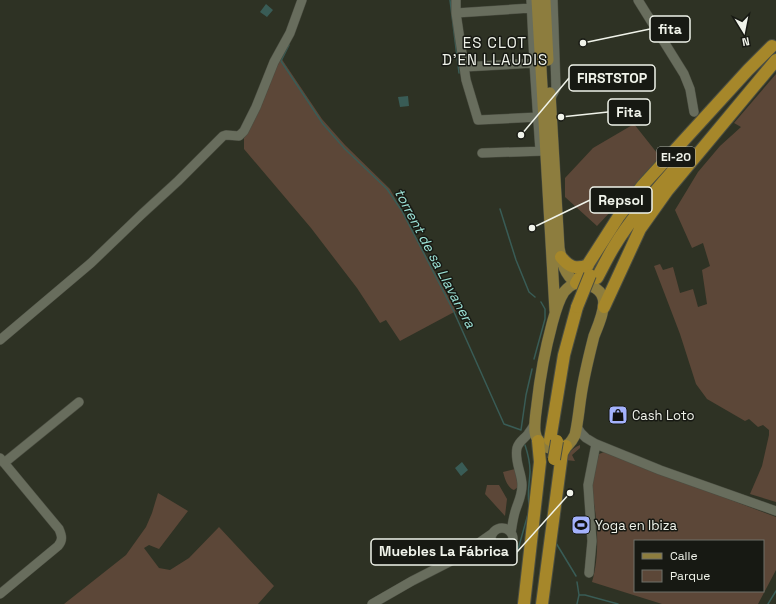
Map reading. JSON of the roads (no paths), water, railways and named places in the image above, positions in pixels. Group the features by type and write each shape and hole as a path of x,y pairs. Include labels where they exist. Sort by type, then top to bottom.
{"highway":[{"name":"EI-20","path":"530,604 553,442 570,358 577,332 580,308 592,273 640,209 775,48"},
{"path":"604,307 640,229 667,191 776,60"},
{"path":"561,257 571,266 582,267 592,273 576,283"},
{"path":"524,604 540,462 553,442 562,453 542,604"},
{"name":"EI-20","path":"536,604 550,459"}],"main road":[{"path":"545,0 559,248 566,272 576,283"},
{"path":"533,3 555,315"},
{"path":"576,283 590,285 597,289 603,296 604,307 587,362 575,435 553,442 535,432 534,423 542,365 555,315 565,291 569,286 576,283"}],"street":[{"path":"0,340 91,263 178,181 223,136 226,134 240,136 256,107 274,62 290,33 302,0"},
{"path":"456,0 456,13 466,80 478,120 538,117"},
{"path":"550,100 556,88 553,0"},
{"path":"638,0 684,74 690,89 694,112"},
{"path":"456,13 533,3 534,63 538,117 543,151 482,153"},
{"path":"464,67 534,63"},
{"path":"0,594 58,546 61,543 62,538 59,529 2,461 79,402"},
{"path":"511,534 516,511 522,494 521,477 516,456 517,449 522,439 528,434 534,423"},
{"path":"577,427 586,438 596,444 664,471 776,511"},
{"path":"522,439 530,438 553,442 596,444"},
{"path":"589,573 592,541 588,485 596,444"},
{"path":"372,604 457,558 496,531 516,511"},
{"path":"457,558 481,551 505,550 511,546 513,540 511,534 504,529 496,531 491,539 492,545 499,550"}],"water":[{"path":"266,4 273,10 267,17 260,12"},
{"path":"408,96 409,106 400,107 398,97"},
{"path":"462,462 468,470 461,476 455,468"}],"waterway":[{"path":"450,0 459,73"},
{"name":"torrent de sa Llavanera","path":"289,45 281,61 323,124 345,149 387,189 402,211 454,312 504,424 521,430 526,395 532,369"},
{"path":"500,209 516,260 529,292 535,297"},
{"path":"534,359 545,319 545,309 541,302"},
{"name":"torrent de sa Llavanera","path":"525,445 530,468 528,494 530,507"},
{"path":"517,553 528,514"},
{"name":"torrent de sa Llavanera","path":"556,543 576,576"},
{"name":"torrent de sa Llavanera","path":"577,582 579,595 577,604"},
{"path":"768,604 776,591"},
{"path":"579,595 585,595 618,604"}],"place":[{"name":"fita","path":"583,43"},
{"name":"Fita","path":"561,117"},
{"name":"FIRSTSTOP","path":"521,135"},
{"name":"Repsol","path":"532,228"},
{"name":"Cash Loto","path":"618,415"},
{"name":"Muebles La Fábrica","path":"570,493"},
{"name":"Yoga en Ibiza","path":"581,525"}],"district":[{"name":"ES CLOT D'EN LLAUDIS","path":"495,52"}]}
